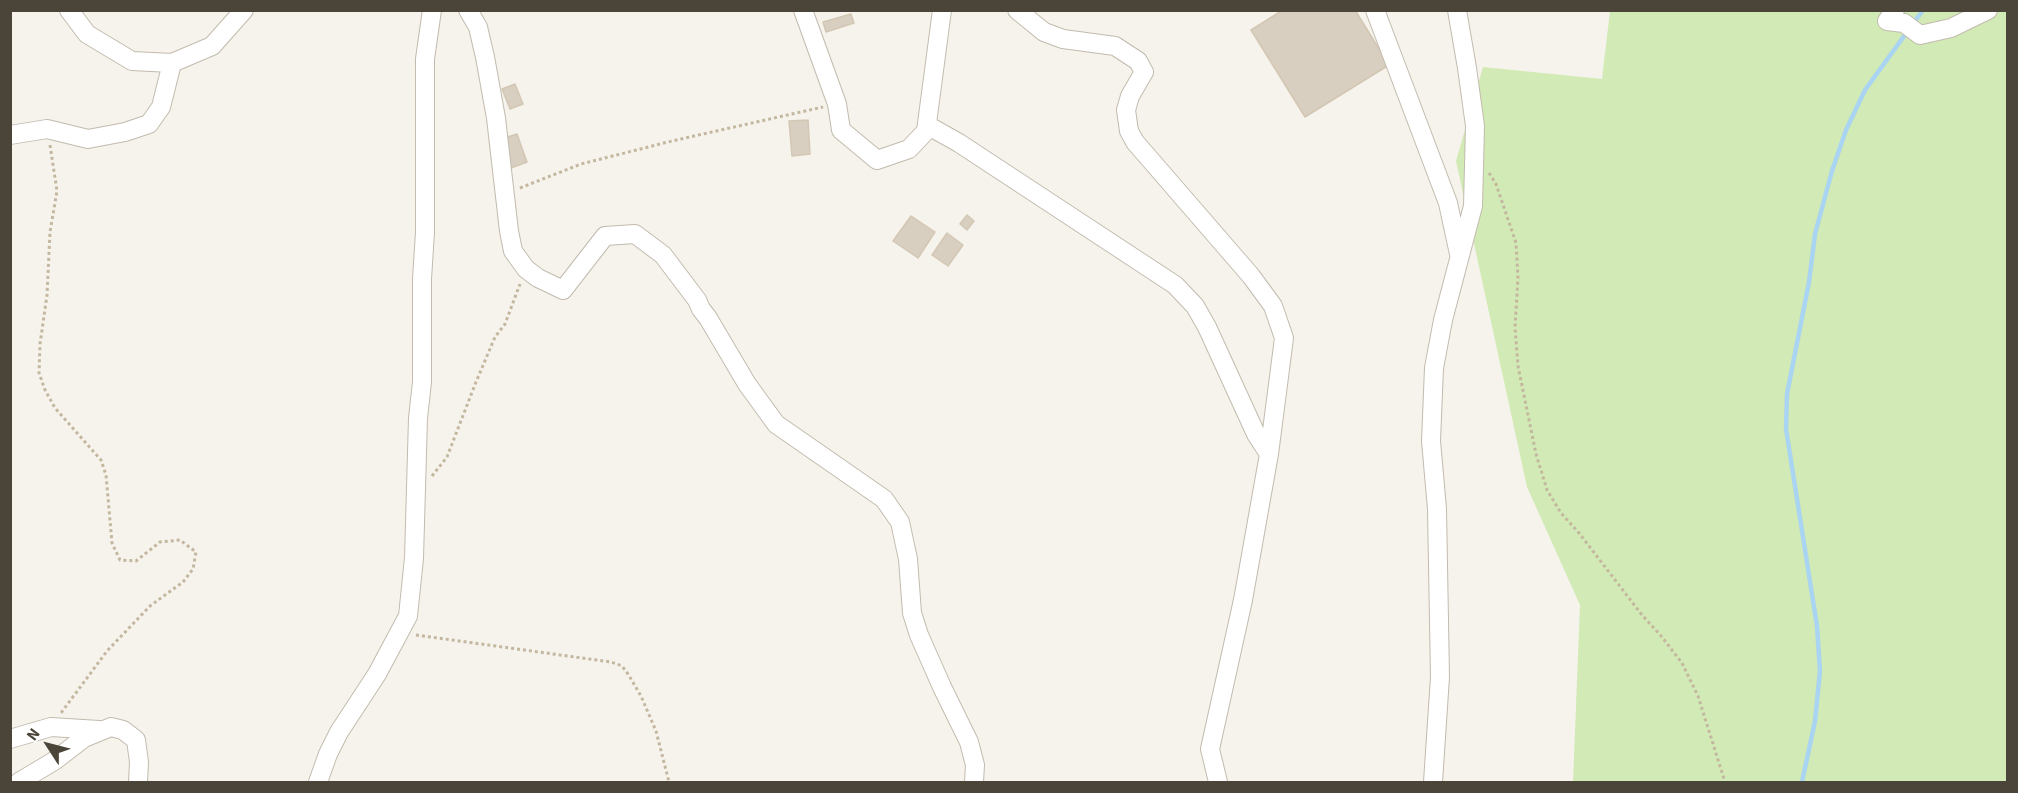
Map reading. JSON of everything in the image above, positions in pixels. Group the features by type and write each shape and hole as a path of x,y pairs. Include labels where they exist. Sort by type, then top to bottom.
{"street":[{"path":"69,10 87,34 132,61 172,63 212,46 244,10"},
{"path":"318,783 339,732 377,674 408,616 414,558 418,418 422,382 425,59 432,10"},
{"path":"468,10 478,27 485,57 496,118 513,251 526,269 538,278 563,290 605,236 635,234 663,255 697,300 700,309 708,318 747,384 776,424 884,499 900,522 908,559 912,613 919,635 969,742 975,765 974,783"},
{"path":"803,10 837,104 841,130 877,160 909,149 926,131 942,10"},
{"path":"1017,10 1044,32 1063,39 1115,46 1138,62 1144,72 1130,96 1126,110 1129,131 1135,142 1251,276 1274,306 1284,338 1269,454 1243,600 1210,749 1218,783"},
{"path":"1375,10 1448,202 1461,259"},
{"path":"1433,783 1440,677 1437,509 1431,441 1434,368 1443,320 1461,259 1473,206 1474,126 1457,10"},
{"path":"1895,10 1887,21 1904,23 1920,35 1951,28 1988,10"},
{"path":"10,135 47,129 88,139 125,132 149,124 161,106 172,63"},
{"path":"927,125 960,143 1175,285 1195,306 1208,327 1256,434 1269,454"},
{"path":"10,739 51,727 101,730"},
{"path":"19,783 54,761 84,738 111,727 123,730 136,740 139,762 138,783"}],"path":[{"path":"505,190 524,188 581,164 837,104"},
{"path":"47,129 57,191 50,232 47,295 40,344 39,373 55,408 101,460 106,475 112,543 120,560 136,561 160,542 180,540 196,552 193,569 188,576 150,606 107,651 51,727"},
{"path":"1474,152 1497,184 1516,243 1518,278 1515,328 1518,366 1536,454 1547,490 1561,513 1682,663 1698,696 1725,783"},
{"path":"416,497 447,457 476,382 495,337 505,324 526,269"},
{"path":"400,633 611,662 622,666 641,696 656,731 669,783"}],"green space":[{"path":"1610,11 2007,11 2007,782 1573,782 1580,605 1527,487 1456,161 1483,67 1602,79"}],"building":[{"path":"1283,10 1355,10 1389,65 1305,117 1251,30"},
{"path":"851,14 854,23 826,32 823,22"},
{"path":"515,84 523,104 510,109 502,89"},
{"path":"808,120 810,154 792,156 789,121"},
{"path":"517,134 527,162 511,168 501,139"},
{"path":"967,215 974,221 967,230 960,224"},
{"path":"911,216 935,232 918,258 893,241"},
{"path":"947,233 963,245 948,266 932,255"}],"waterway":[{"path":"1912,25 1923,10"},
{"path":"1802,782 1815,721 1820,671 1817,626 1786,429 1787,394 1809,282 1815,234 1832,171 1846,130 1865,90 1907,32"}]}
